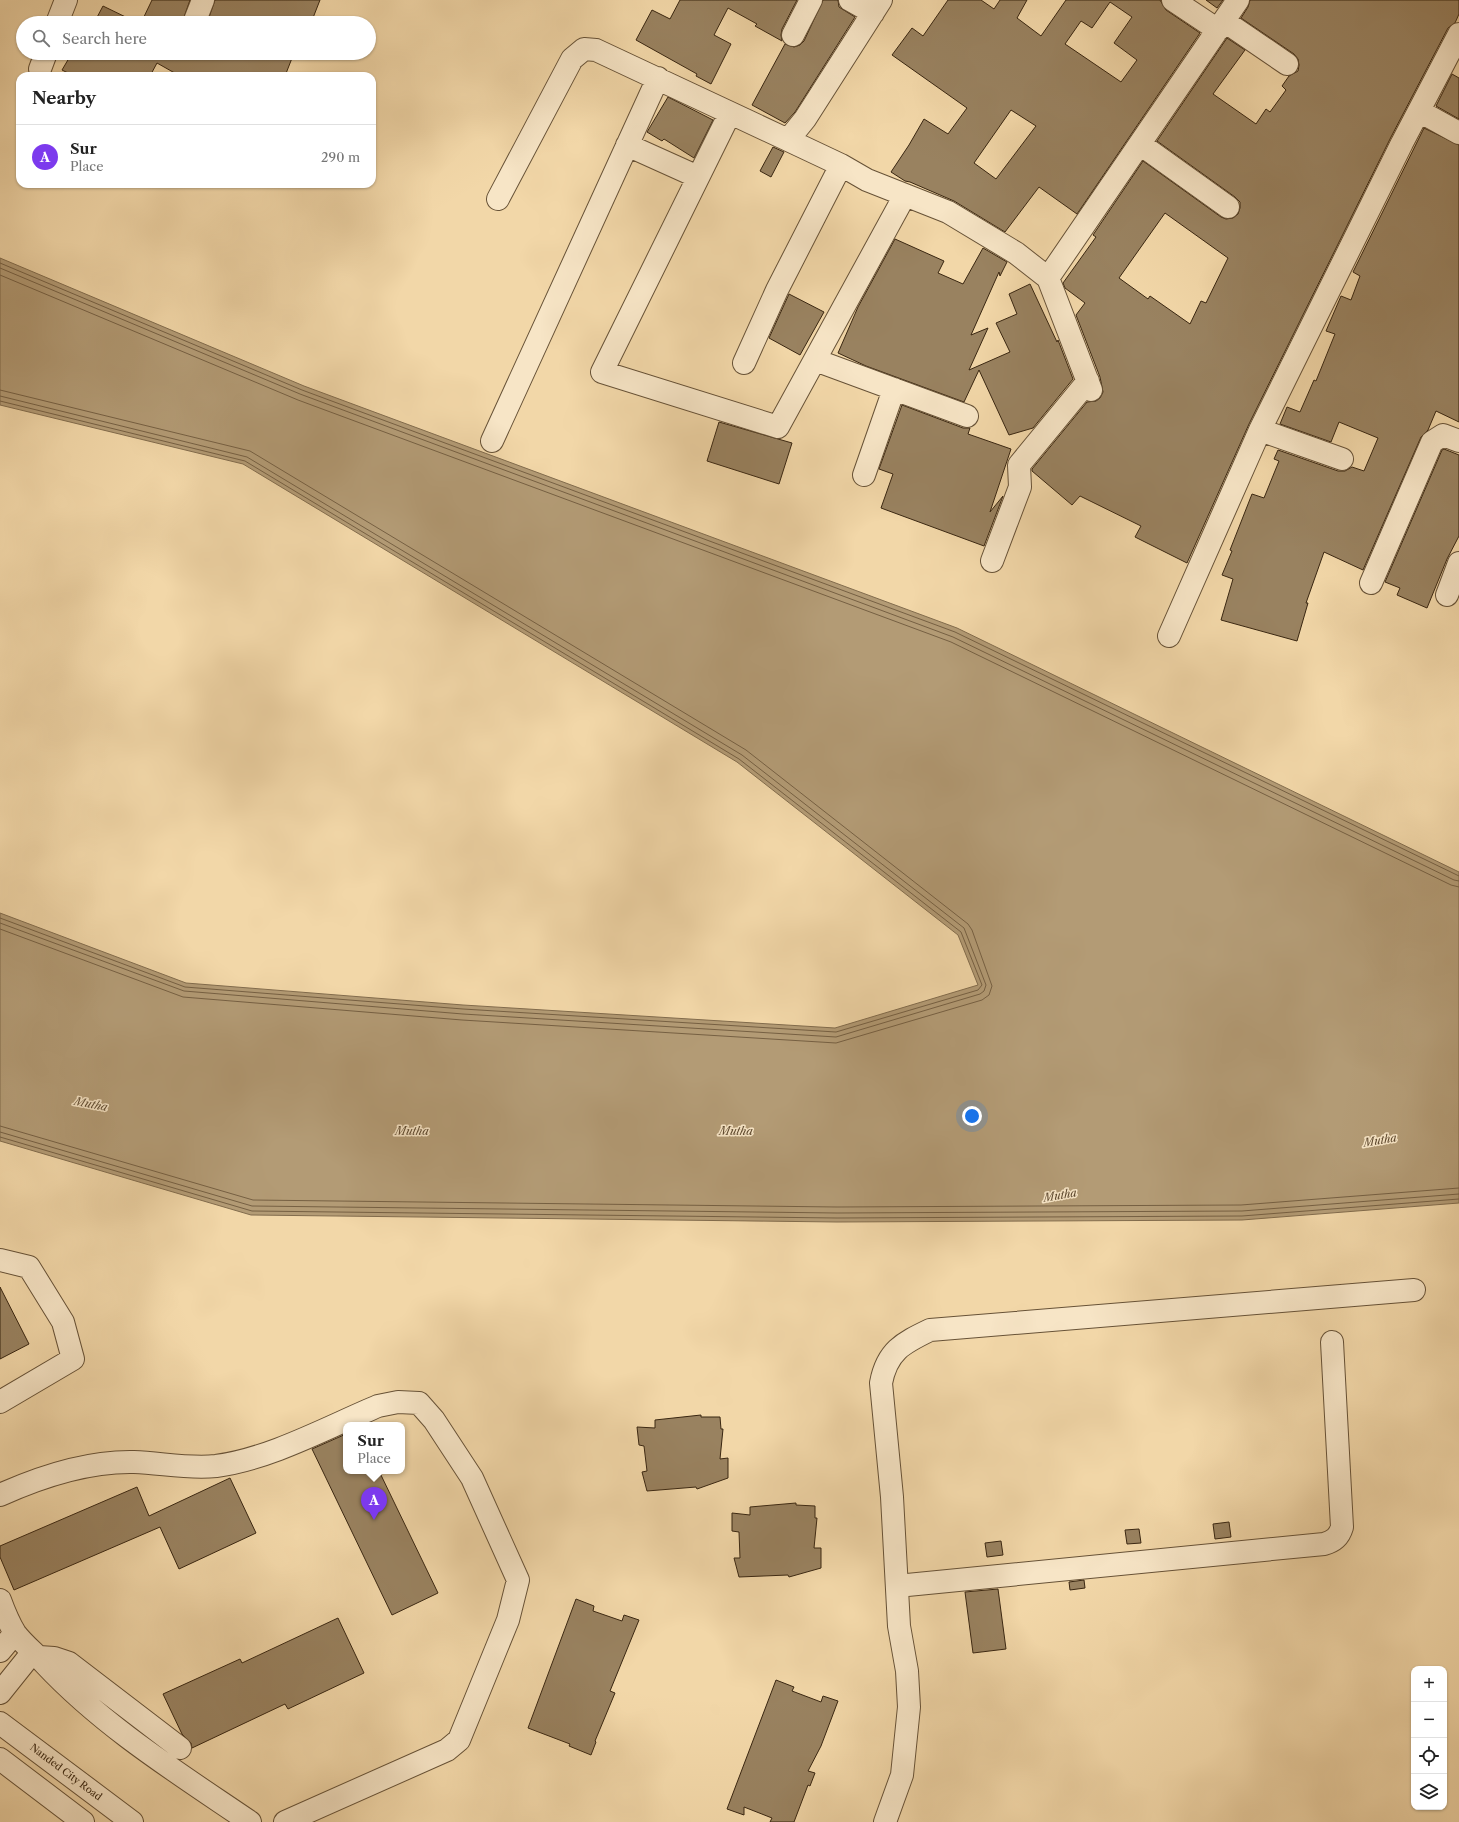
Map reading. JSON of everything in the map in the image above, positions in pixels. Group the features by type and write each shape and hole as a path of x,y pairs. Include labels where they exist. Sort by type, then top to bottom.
{"street":[{"path":"60,16 66,0"},
{"path":"197,16 203,0"},
{"path":"793,35 811,0"},
{"path":"788,140 805,119 877,7 850,0"},
{"path":"1173,0 1221,25 1287,64"},
{"path":"1048,278 1238,0"},
{"path":"1169,636 1260,430 1418,112 1452,66 1459,34"},
{"path":"498,200 572,59 584,49 596,50 841,165 867,180 948,212 1016,253 1048,278 1090,385 1019,465 1020,487 992,561"},
{"path":"492,441 658,78"},
{"path":"730,112 602,372 778,428 905,195"},
{"path":"1418,112 1459,133"},
{"path":"1140,144 1228,207"},
{"path":"627,145 698,177"},
{"path":"744,363 778,290 841,165"},
{"path":"815,360 967,416"},
{"path":"864,474 894,389"},
{"path":"1260,430 1342,459"},
{"path":"1371,582 1432,442 1443,435 1459,441"},
{"path":"1447,595 1459,563"},
{"path":"0,1260 29,1267 63,1322 73,1359 0,1402"},
{"path":"885,1822 902,1775 908,1707 907,1671 899,1626 892,1497 881,1383 884,1369 892,1353 908,1340 930,1330 1414,1290"},
{"path":"897,1586 1324,1544 1331,1542 1337,1538 1342,1527 1332,1342"},
{"path":"0,1495 34,1480 91,1465 134,1462 183,1467 216,1466 263,1455 378,1406 398,1402 419,1403 434,1420 472,1478 518,1580 508,1620 459,1740 447,1750 285,1822"},
{"path":"0,1600 15,1633 69,1690 101,1718 250,1822"},
{"path":"0,1651 15,1633"},
{"path":"0,1694 35,1655"},
{"path":"35,1655 54,1658 68,1663 180,1748"},
{"name":"Nanded City Road","path":"0,1722 132,1822"},
{"path":"0,1759 83,1822"}],"water":[{"name":"Mutha","path":"0,258 304,386 957,628 1459,872 1459,1203 1242,1220 837,1222 251,1215 0,1141 0,913 186,983 463,1005 835,1028 978,985 958,935 737,762 243,464 0,405"}],"building":[{"path":"152,0 190,0 184,16 144,16"},
{"path":"215,0 320,0 314,16 209,16"},
{"path":"680,0 797,0 782,29 782,41 755,26 757,24 728,8 714,35 731,44 711,84 696,76 697,74 636,40 652,10 670,19"},
{"path":"823,0 838,0 839,7 855,17 795,112 785,123 752,105 785,44 794,47 800,45 804,41"},
{"path":"948,0 981,0 994,9 1000,0 1027,0 1017,18 1041,36 1066,0 1160,0 1166,10 1200,33 1077,214 1039,187 1005,232 954,201 905,181 891,172 924,119 948,134 967,108 892,55 912,28 923,36","holes":["1110,2 1132,17 1114,43 1137,60 1121,82 1065,44 1081,21 1092,28","1011,110 1036,126 996,179 974,163"]},
{"path":"1206,0 1223,0 1217,8"},
{"path":"1250,0 1459,0 1459,14 1455,23 1448,28 1391,137 1249,424 1187,563 1135,537 1141,526 1080,496 1072,505 1032,471 1032,469 1087,402 1096,401 1100,398 1103,392 1100,377 1076,315 1085,303 1065,288 1063,283 1096,237 1093,235 1143,161 1221,217 1226,219 1233,218 1238,214 1240,202 1235,197 1157,141 1227,38 1245,50 1213,94 1256,124 1266,109 1270,112 1286,90 1282,86 1289,76 1298,71 1298,59 1294,54 1241,18 1248,7","holes":["1165,213 1228,258 1206,303 1201,301 1190,324 1150,296 1148,299 1119,278"]},
{"path":"103,6 124,16 98,16"},
{"path":"68,60 291,60 287,72 173,72 157,63 152,72 66,72 62,70"},
{"path":"1452,74 1459,78 1459,119 1436,106"},
{"path":"668,97 713,120 694,158 664,139 662,141 647,132"},
{"path":"1424,128 1459,145 1459,422 1436,411 1428,430 1421,437 1363,570 1324,552 1306,603 1308,603 1297,641 1221,620 1233,579 1222,575 1232,551 1230,550 1252,494 1264,498 1279,461 1274,459 1278,450 1338,471 1345,471 1352,467 1364,471 1378,438 1339,422 1331,442 1280,424 1287,407 1300,412 1314,380 1316,381 1335,334 1326,331 1341,296 1351,300 1360,276 1353,272"},
{"path":"773,147 784,152 771,177 760,171"},
{"path":"895,239 944,261 938,273 963,284 983,248 1007,262 1000,276 999,272 971,335 988,328 969,370 1010,352 996,323 1017,314 1009,294 1030,284 1057,342 1058,340 1073,379 1033,428 1009,435 979,370 964,402 866,366 838,353 858,307"},
{"path":"789,294 824,312 800,355 769,338"},
{"path":"902,405 963,428 970,428 968,434 1011,449 990,512 1003,496 984,546 881,508 893,474 879,469"},
{"path":"719,422 792,443 779,484 707,461"},
{"path":"1444,449 1459,455 1459,536 1447,559 1427,608 1397,595 1400,588 1385,582 1442,450"},
{"path":"0,1287 29,1344 0,1359"},
{"path":"701,1415 701,1417 720,1417 721,1429 723,1429 720,1459 728,1458 728,1478 697,1489 696,1487 647,1491 642,1472 647,1471 644,1446 639,1445 637,1427 655,1428 655,1420"},
{"path":"343,1435 343,1474 380,1474 438,1593 392,1615 312,1449"},
{"path":"230,1478 256,1533 179,1569 160,1527 14,1590 0,1557 0,1546 137,1487 149,1516"},
{"path":"796,1503 796,1505 815,1506 815,1518 817,1518 814,1548 821,1548 821,1568 789,1577 788,1575 739,1577 734,1558 740,1558 739,1532 732,1531 732,1513 750,1515 750,1507"},
{"path":"1229,1522 1231,1537 1215,1539 1213,1524"},
{"path":"1139,1529 1141,1543 1127,1544 1125,1530"},
{"path":"1001,1541 1003,1555 987,1557 985,1543"},
{"path":"1084,1580 1085,1588 1070,1590 1069,1582"},
{"path":"998,1589 1006,1649 973,1653 965,1592"},
{"path":"576,1599 594,1606 593,1611 622,1621 624,1615 639,1620 610,1691 615,1693 595,1741 596,1742 591,1755 569,1746 570,1744 528,1728"},
{"path":"338,1618 364,1673 288,1709 285,1704 192,1748 191,1743 182,1734 163,1694 240,1659 242,1663"},
{"path":"776,1680 794,1687 792,1691 821,1702 823,1696 838,1701 821,1746 808,1771 815,1773 810,1786 808,1785 794,1822 770,1822 772,1818 744,1807 744,1815 727,1809"}],"place":[{"name":"Sur","path":"374,1520"}]}
